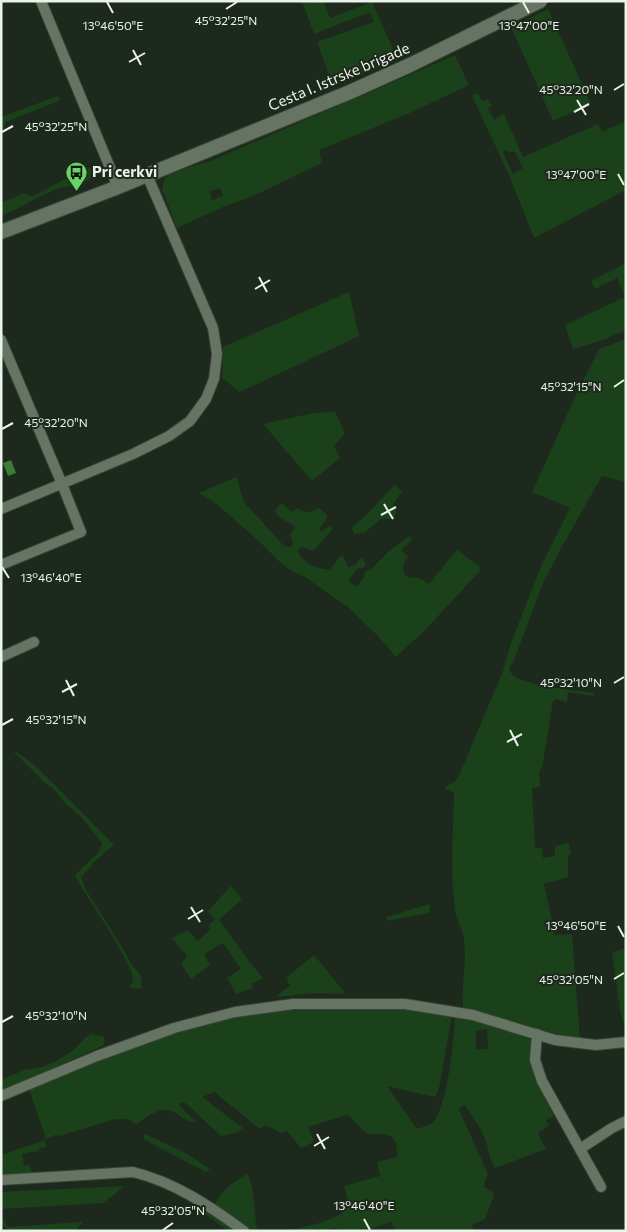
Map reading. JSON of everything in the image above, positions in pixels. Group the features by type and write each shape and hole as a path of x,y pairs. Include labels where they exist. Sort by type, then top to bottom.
{"street":[{"path":"41,1 118,186"},
{"name":"Cesta I. Istrske brigade","path":"1,232 350,92 410,65 540,1"},
{"path":"1,509 133,454 169,436 190,421 206,399 214,379 217,354 213,328 147,174"},
{"path":"1,340 81,532 1,565"},
{"path":"1,657 34,642"},
{"path":"1,1096 97,1056 174,1028 234,1012 293,1004 405,1004 473,1014 555,1040 596,1045 626,1042"},
{"path":"537,1034 535,1060 542,1081 601,1187"},
{"path":"580,1149 626,1121"},
{"path":"1,1180 133,1172 165,1183 214,1209 244,1231"}],"shaded area":[{"path":"302,1 324,1 330,18 372,2 398,60 333,86 317,42 374,22 370,12 314,34"},
{"path":"548,9 591,104 553,121 511,27"},
{"path":"455,55 469,85 412,112 319,150 322,163 251,197 223,207 177,228 162,189 164,181 170,173 213,160","holes":["220,188 223,196 212,200 210,191"]},
{"path":"478,93 482,101 488,99 492,106 488,108 494,120 504,114 523,157 598,124 602,132 626,121 626,190 534,238 509,175 472,96","holes":["507,150 509,153 514,151 523,168 513,174 503,152"]},
{"path":"58,96 61,100 6,122 3,130 1,130 1,117"},
{"path":"95,166 101,169 84,182 76,186 59,188 1,216 1,202 23,193 30,196 35,195 75,174"},
{"path":"626,263 626,330 603,340 573,349 565,325 625,297 617,278 595,289 591,281"},
{"path":"349,292 359,336 240,392 222,378 223,347"},
{"path":"626,339 626,482 602,476 543,583 510,668 514,676 534,684 594,693 594,696 568,692 567,702 556,699 553,701 542,768 539,772 540,787 532,788 535,848 542,848 543,858 555,856 555,846 569,843 571,854 568,856 568,877 544,884 555,935 572,934 580,1039 485,1015 463,1007 465,947 453,896 454,795 453,792 445,789 445,787 458,778 503,671 511,643 543,562 570,508 532,492 599,349"},
{"path":"335,412 345,433 334,446 340,458 312,481 263,424 314,413"},
{"path":"11,460 16,473 8,476 3,463"},
{"path":"237,477 245,503 284,546 290,547 293,545 290,534 296,527 278,516 275,510 282,503 292,512 297,508 308,512 318,508 325,513 327,515 326,520 319,529 320,531 331,526 332,530 313,551 302,547 297,551 310,565 330,570 343,555 348,567 355,565 362,557 366,566 358,568 348,581 356,587 363,579 365,572 410,536 412,540 401,550 408,557 403,568 405,575 408,577 419,578 429,584 457,550 479,566 480,571 424,631 395,656 378,636 349,608 305,577 290,570 214,502 199,493"},
{"path":"395,485 402,492 393,504 396,512 394,519 381,519 364,533 354,534 352,527"},
{"path":"15,751 33,764 51,781 114,845 96,860 81,877 86,890 139,974 142,983 141,989 130,988 129,985 133,979 126,960 76,878 76,874 98,853 102,844 82,818 63,801 53,788 43,782"},
{"path":"231,886 242,899 219,920 263,978 251,984 253,988 236,994 227,978 241,969 223,943 204,954 210,965 191,979 181,964 187,956 172,938 188,930 198,941 211,929 208,926 215,919 208,911"},
{"path":"429,904 429,913 387,921 387,917"},
{"path":"626,948 626,1032 620,1010 612,952"},
{"path":"314,955 346,994 316,993 275,997 290,985 286,978"},
{"path":"410,1007 450,1015 451,1020 437,1094 434,1097 387,1086 417,1129 434,1121 443,1101 449,1072 455,1019 459,1016 495,1024 529,1037 542,1089 554,1116 546,1120 549,1126 538,1133 546,1149 495,1168 484,1136 465,1105 459,1108 459,1110 488,1174 484,1187 492,1191 494,1195 485,1219 472,1225 474,1231 396,1231 391,1222 364,1231 345,1231 335,1228 320,1231 286,1231 330,1219 345,1211 349,1205 344,1186 380,1176 377,1162 398,1157 393,1138 386,1134 369,1134 347,1115 308,1127 314,1141 301,1148 287,1131 281,1133 266,1125 260,1129 214,1092 202,1097 243,1128 236,1133 221,1136 184,1102 178,1104 196,1122 191,1122 169,1110 163,1110 153,1113 136,1124 128,1119 115,1119 46,1139 29,1089 118,1050 219,1019 277,1008","holes":["487,1029 488,1049 476,1049 476,1031"]},
{"path":"91,1033 104,1037 104,1045 1,1092 1,1080 24,1070 42,1067 54,1062 73,1051"},
{"path":"145,1134 186,1153 210,1169 206,1172 143,1139"},
{"path":"45,1140 46,1147 39,1148 38,1151 22,1154 24,1166 30,1165 32,1173 42,1172 42,1174 1,1177 1,1155"},
{"path":"248,1174 252,1187 257,1231 249,1231 215,1206 224,1191"},
{"path":"125,1186 103,1203 1,1209 1,1192"},
{"path":"195,1202 236,1231 228,1231 193,1205"},
{"path":"1,1216 8,1227 83,1222 75,1231 8,1231 1,1223"}],"place":[{"name":"Pri cerkvi","path":"76,191"}]}
